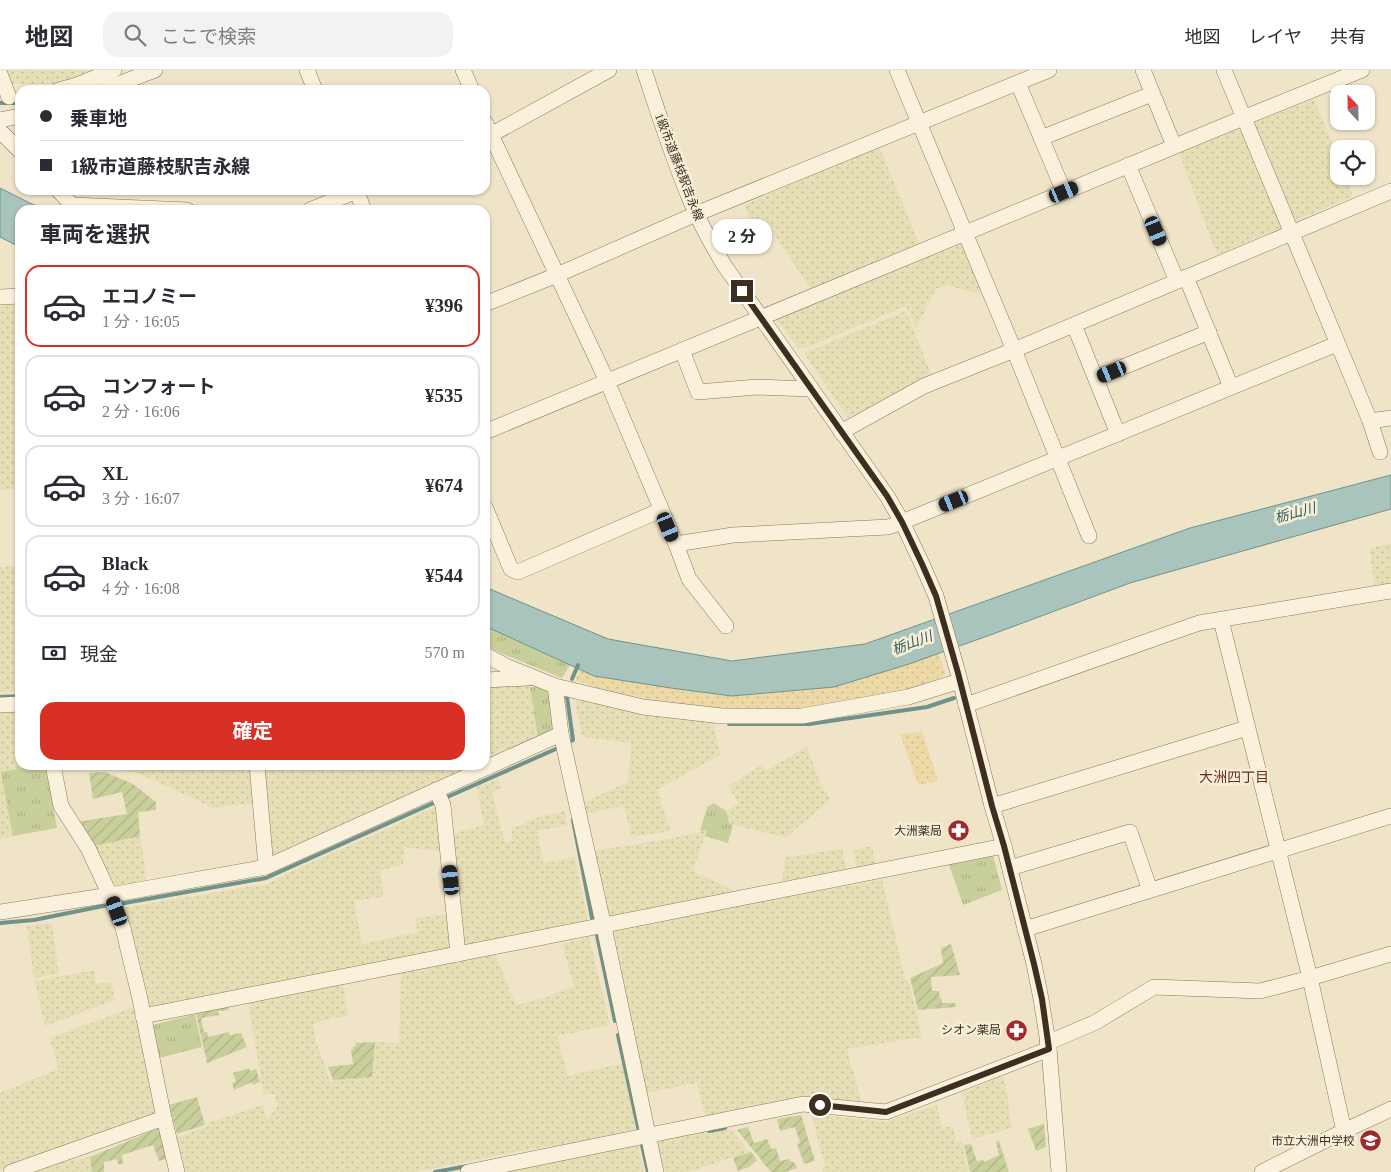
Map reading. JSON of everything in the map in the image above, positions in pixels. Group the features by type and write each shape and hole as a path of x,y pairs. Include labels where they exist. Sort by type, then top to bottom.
{"street":[{"path":"77,85 114,70"},
{"path":"116,85 154,70"},
{"path":"306,70 313,85"},
{"path":"463,70 470,85"},
{"path":"490,136 610,70"},
{"name":"1級市道藤枝駅吉永線","path":"644,70 681,178 709,239 724,265 887,496 902,522 936,596 1010,868 1042,999 1059,1172"},
{"path":"897,70 1014,350 1089,536"},
{"path":"490,302 696,214 1050,70"},
{"path":"1143,70 1174,146"},
{"path":"1224,70 1370,421 1380,452"},
{"path":"490,430 1243,118 1328,76 1362,70"},
{"path":"0,74 10,96"},
{"path":"1018,83 1064,192"},
{"path":"1041,138 1152,94"},
{"path":"0,120 15,117"},
{"path":"0,131 15,145"},
{"path":"490,141 558,274 608,381 690,579 726,626"},
{"path":"1128,165 1208,332 1231,387"},
{"path":"842,432 924,386 1074,325 1391,191"},
{"path":"63,195 72,205"},
{"path":"322,205 345,195"},
{"path":"0,297 15,296"},
{"path":"1074,325 1118,434"},
{"path":"1096,378 1208,332"},
{"path":"676,544 733,535 888,527 1337,344"},
{"path":"682,350 698,392 757,387 811,389"},
{"path":"1370,421 1391,418"},
{"path":"490,519 511,569 518,572 661,510"},
{"path":"966,705 1199,623 1391,591"},
{"path":"1221,620 1310,978 1344,1131"},
{"path":"490,658 555,686 643,707 722,716 802,716 908,697 959,677"},
{"path":"490,680 534,678"},
{"path":"555,686 561,734 656,1172"},
{"path":"0,705 15,704"},
{"path":"992,806 1247,728"},
{"path":"0,912 110,895 266,867 439,796 561,734"},
{"path":"54,770 61,806 88,848 123,928 177,1172"},
{"path":"257,770 266,867"},
{"path":"439,796 458,954"},
{"path":"1025,929 1391,816"},
{"path":"1010,868 1130,832 1150,890"},
{"path":"144,1016 604,927 1004,846"},
{"path":"468,1172 803,1104 886,1112 1048,1046 1096,1022 1154,987 1260,991 1391,954"},
{"path":"1262,1172 1391,1109"},
{"path":"11,1172 164,1118"}],"shaded area":[{"path":"7,70 92,70 59,84 12,84"},
{"path":"1314,99 1331,140 1330,185 1349,185 1353,196 1217,255 1179,153"},
{"path":"879,146 920,246 812,291 773,232 759,238 744,205"},
{"path":"962,241 984,295 949,286 936,288 916,328 906,306 800,350 776,319"},
{"path":"15,302 15,489 0,490 0,303"},
{"path":"906,311 932,376 848,418 804,353"},
{"path":"1391,543 1391,583 1374,585 1370,549"},
{"path":"15,566 15,691 0,692 0,567"},
{"path":"522,685 530,687 538,738 490,759 490,686"},
{"path":"575,700 652,715 713,721 720,755 657,790 671,831 631,837 624,806 584,814 584,802 628,782 631,743 582,737"},
{"path":"15,709 15,769 2,772 13,836 0,839 0,710"},
{"path":"807,747 820,782 830,799 787,837 729,824 726,811 739,804 728,786 762,765 765,771"},
{"path":"123,770 252,770 255,803 212,808 132,771"},
{"path":"264,770 466,770 270,856"},
{"path":"498,779 502,788 492,792 505,843 513,841 511,829 539,817 565,811 567,825 537,831 543,863 575,857 588,922 462,946 452,834 484,825 477,787"},
{"path":"435,807 438,813 440,852 404,847 403,865 381,870 383,897 354,901 362,944 418,932 415,919 444,914 447,915 453,949 145,1010 122,908 267,884"},
{"path":"707,830 693,871 734,891 729,895 607,918 593,851 674,838"},
{"path":"140,835 147,884 117,888 93,846"},
{"path":"872,846 875,864 857,868 853,850"},
{"path":"842,849 847,871 781,881 786,857"},
{"path":"882,880 905,979 909,981 922,1037 847,1049 862,1103 815,1097 706,1120 697,1083 645,1093 611,932 775,898"},
{"path":"52,923 59,974 34,978 27,926"},
{"path":"589,937 610,1025 557,1036 568,1076 623,1063 637,1129 586,1141 519,1151 416,1172 184,1172 176,1138 209,1126 208,1123 263,1105 267,1120 277,1107 275,1094 264,1095 248,1002 343,984 348,1016 328,1019 313,1024 316,1042 331,1084 333,1080 372,1077 375,1042 399,1043 401,972 495,954 516,1005 547,997 574,986 562,944"},
{"path":"94,970 96,984 111,982 115,1000 45,1026 35,981"},
{"path":"134,1007 157,1115 0,1170 0,1093 58,1069 50,1038"},
{"path":"1004,1075 1012,1128 972,1139 962,1093"},
{"path":"937,1105 942,1128 953,1126 956,1142 962,1141 968,1172 823,1172 822,1169 825,1165 811,1115 884,1122"},
{"path":"706,1128 707,1133 731,1129 749,1152 688,1172 665,1172 657,1140"},
{"path":"638,1146 644,1172 505,1172 587,1155"},
{"path":"90,1157 92,1172 29,1172 66,1161"}],"green space":[{"path":"490,628 570,665 562,678 490,648"},
{"path":"530,687 544,687 551,693 554,731 538,738"},
{"path":"15,769 47,770 57,828 13,836 1,772"},
{"path":"105,772 133,784 156,802 156,810 138,812 140,836 93,846 77,822 127,814 122,792 93,799 89,773"},
{"path":"714,803 726,811 729,823 733,825 728,843 705,836 707,830 700,831 707,807"},
{"path":"993,855 1002,890 963,905 949,865"},
{"path":"951,944 960,975 931,977 932,991 939,991 942,1003 955,1003 956,1007 918,1010 910,978 943,963 941,948"},
{"path":"228,1006 229,1010 218,1011 219,1015 201,1018 204,1032 207,1032 208,1037 229,1032 230,1035 241,1033 247,1047 207,1063 196,1013"},
{"path":"195,1014 202,1047 159,1058 153,1025"},
{"path":"375,1042 372,1077 333,1080 328,1067 353,1064 351,1050 356,1046 355,1043"},
{"path":"249,1068 250,1071 256,1069 260,1082 253,1085 252,1082 234,1090 232,1083 236,1082 233,1073"},
{"path":"197,1097 205,1125 177,1134 169,1105"},
{"path":"801,1115 815,1161 804,1164 797,1144 800,1143 795,1127 780,1131 777,1119"},
{"path":"1044,1124 1046,1147 1036,1151 1028,1129"},
{"path":"748,1127 754,1143 767,1139 771,1149 776,1148 780,1161 789,1159 794,1162 797,1168 785,1172 771,1172 737,1130"},
{"path":"159,1128 166,1159 159,1161 153,1145 122,1155 123,1164 118,1164 117,1159 104,1162 104,1172 92,1172 90,1157"},
{"path":"999,1141 1009,1172 970,1172 964,1145 971,1144 977,1161 983,1160 984,1162 999,1155 996,1142"},
{"path":"751,1152 757,1160 749,1167 738,1171 733,1158"}],"sand":[{"path":"938,653 946,675 901,693 799,709 696,707 610,692 575,680 580,670 594,676 732,696 834,687"},
{"path":"922,732 938,781 918,785 900,734"}],"water":[{"path":"0,188 34,205 15,205 15,244 0,237"},
{"name":"栃山川","path":"1391,475 1391,509 1130,583 909,664 834,687 732,696 594,676 490,628 490,589 608,639 732,661 865,644 1190,528"}],"waterway":[{"path":"0,103 15,103"},
{"path":"572,679 578,665"},
{"path":"0,697 15,696"},
{"path":"567,697 573,740 569,742"},
{"path":"729,724 809,724 927,707 954,698"},
{"path":"445,798 558,748"},
{"path":"119,904 266,878 438,801"},
{"path":"573,820 592,918"},
{"path":"0,923 34,920 108,905"},
{"path":"597,935 615,1021"},
{"path":"618,1035 638,1132"},
{"path":"709,1131 725,1128"},
{"path":"642,1145 648,1172"},
{"path":"435,1172 468,1166"}],"place":[{"name":"大洲薬局","path":"958,831"},
{"name":"シオン薬局","path":"1017,1030"},
{"name":"市立大洲中学校","path":"1371,1141"}],"district":[{"name":"大洲四丁目","path":"1234,777"}],"route":[{"path":"742,291 887,496 902,522 936,596 1034,964 1042,999 1049,1049 886,1112 820,1105"}]}
